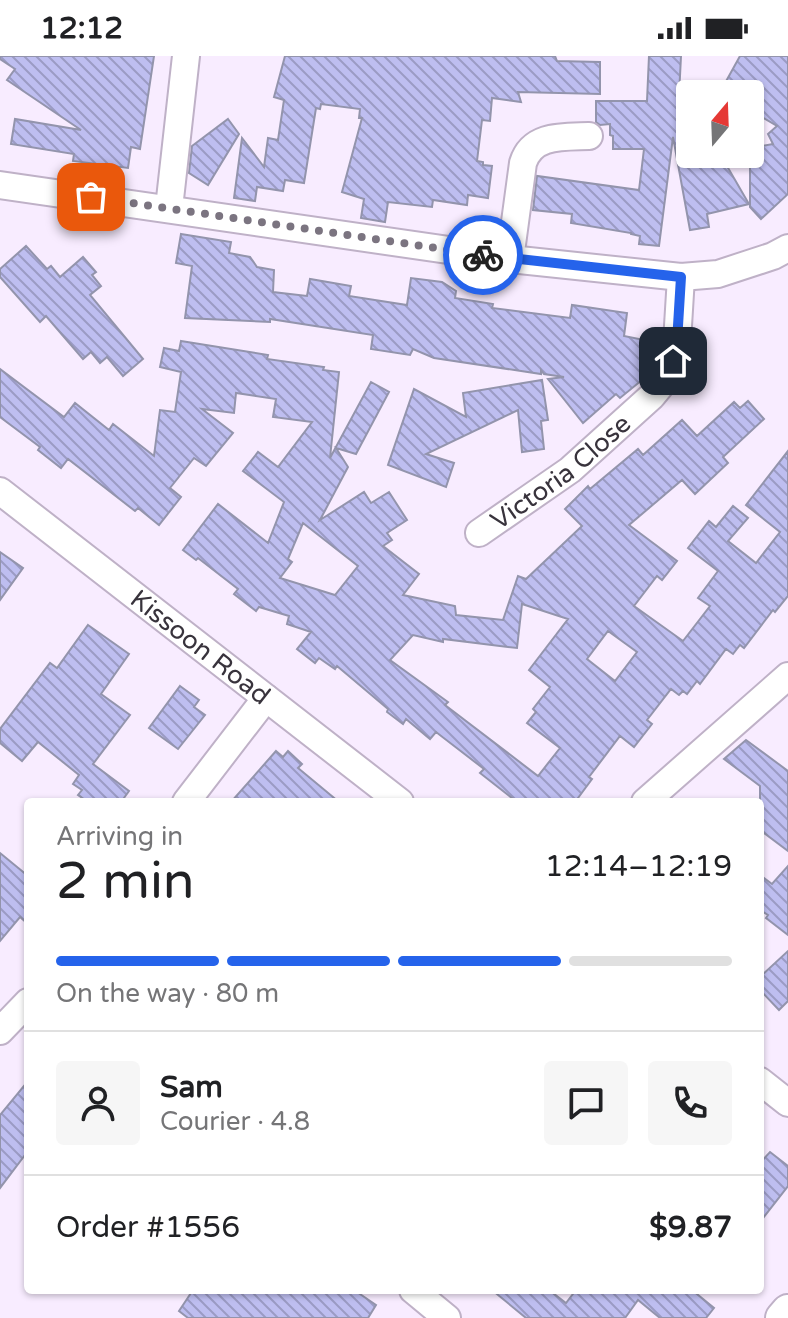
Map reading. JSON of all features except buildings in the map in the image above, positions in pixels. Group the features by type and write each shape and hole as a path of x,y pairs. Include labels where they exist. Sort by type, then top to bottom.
{"street":[{"path":"169,208 186,56"},
{"path":"510,259 526,153 540,141 589,136"},
{"path":"0,185 510,259 681,277 718,274 788,248"},
{"name":"Victoria Close","path":"479,533 570,470 659,388 666,379 675,352 681,277"},
{"name":"Kissoon Road","path":"0,491 395,798"},
{"path":"650,798 788,676"},
{"path":"189,798 266,698"},
{"path":"0,1031 24,1006"},
{"path":"764,1084 788,1103"},
{"path":"418,1294 447,1318"},
{"path":"782,1318 788,1311"}],"way so far":[{"path":"91,197 483,255"}],"route":[{"path":"483,255 681,277 673,361"}]}
